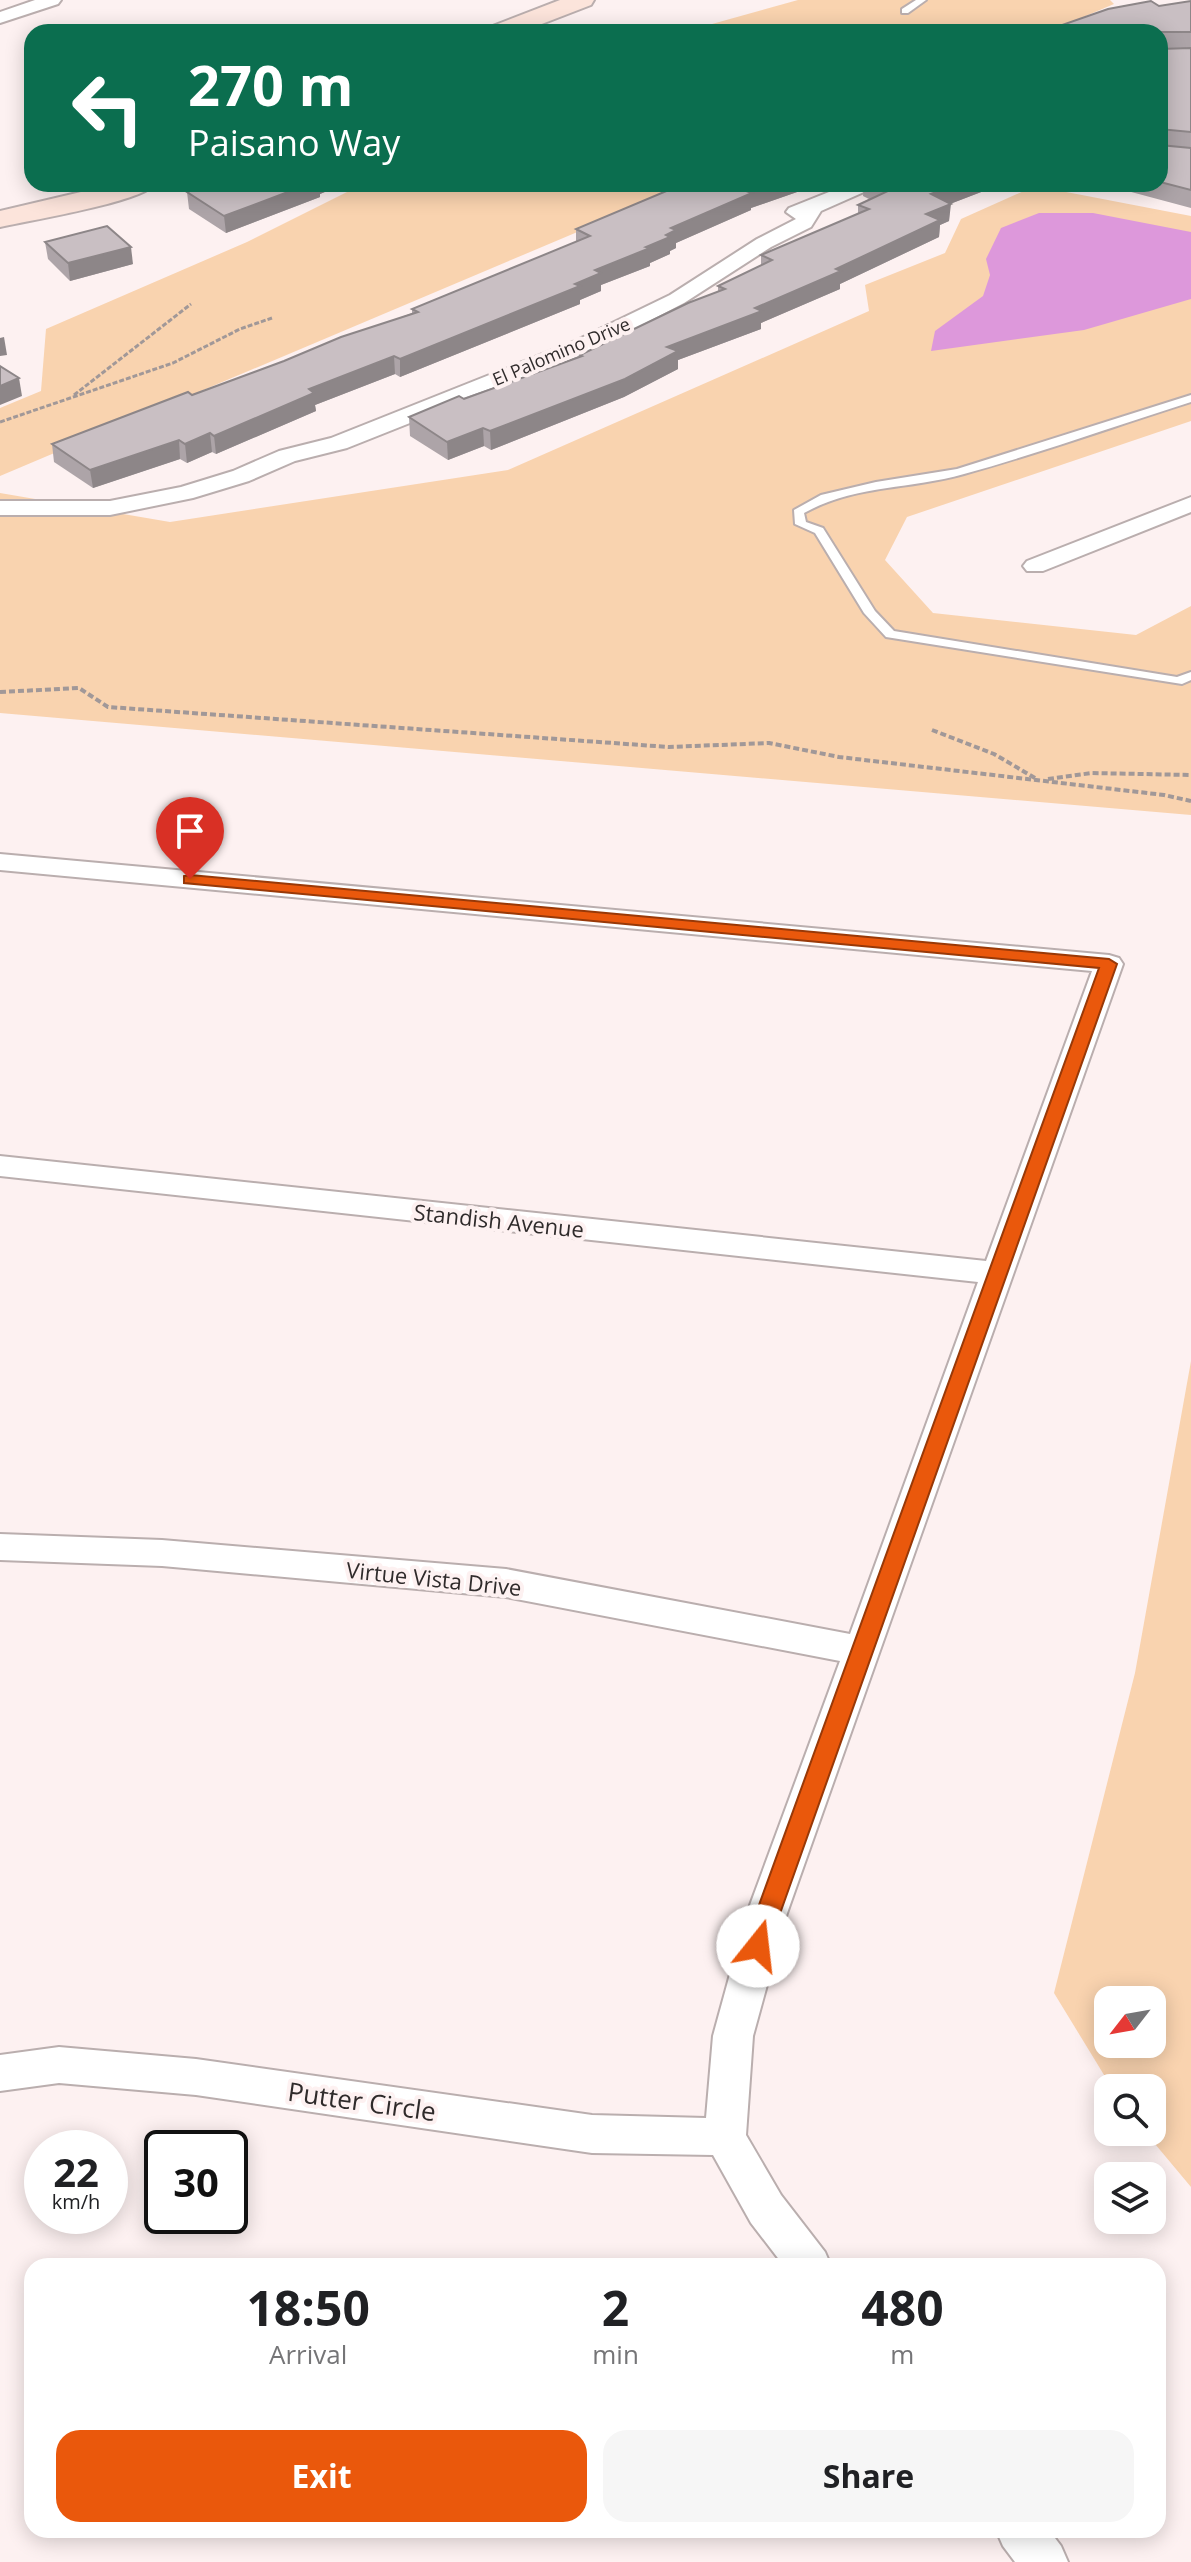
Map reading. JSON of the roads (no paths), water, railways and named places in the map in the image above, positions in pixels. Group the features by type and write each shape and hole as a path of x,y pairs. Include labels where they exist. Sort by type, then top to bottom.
{"main road":[{"path":"520,24 582,0"},
{"path":"0,219 119,192"}],"street":[{"path":"0,18 52,0"},
{"name":"El Palomino Drive","path":"287,456 317,432 558,336 669,279 740,234 780,215 814,207 848,192"},
{"name":"El Palomino Drive","path":"0,508 110,508 199,489 241,476 287,456 339,443 583,346 677,299 764,243 804,223 814,207"},
{"path":"1035,566 1191,504"},
{"path":"0,862 1109,964 766,1916 733,2036 725,2137 766,2209 804,2258"},
{"name":"Standish Avenue","path":"0,1166 999,1273"},
{"name":"Virtue Vista Drive","path":"0,1547 162,1553 506,1583 864,1651"},
{"name":"Putter Circle","path":"0,2073 59,2065 196,2077 592,2134 725,2137"},
{"path":"1026,2538 1045,2562"}],"lane":[{"path":"905,11 922,0"},
{"path":"1191,398 959,472 876,485 825,497 798,512 801,524 819,531 870,613 890,634 1178,681 1191,676"}]}
